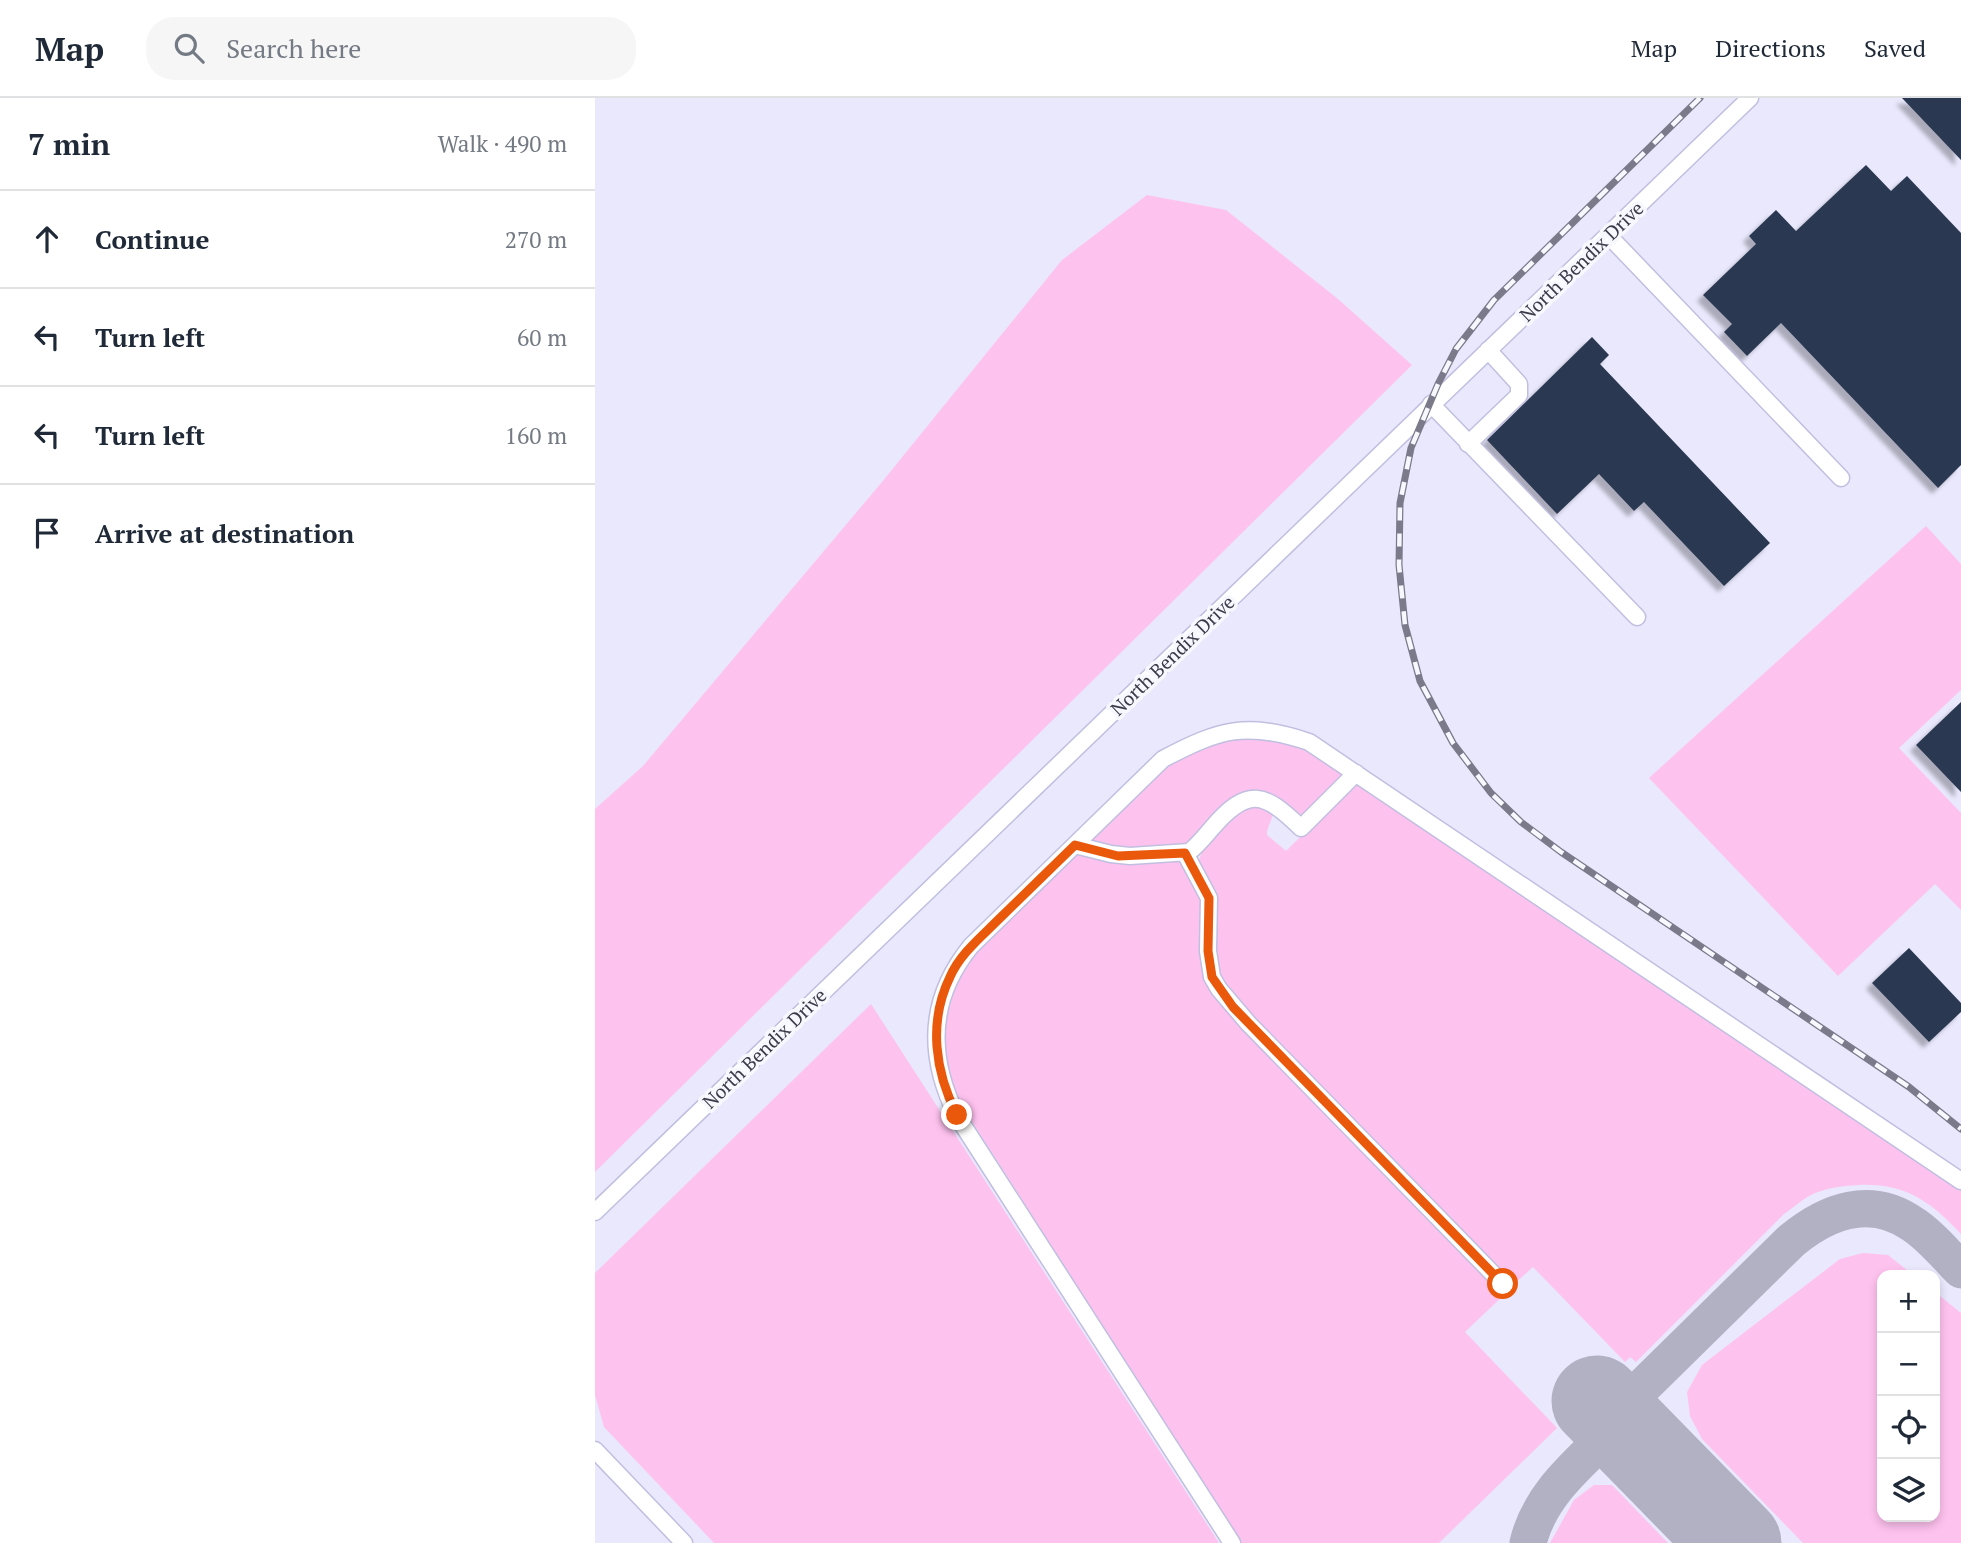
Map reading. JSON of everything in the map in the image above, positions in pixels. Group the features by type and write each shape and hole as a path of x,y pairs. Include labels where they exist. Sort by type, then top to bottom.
{"street":[{"name":"North Bendix Drive","path":"595,1212 1750,98"},
{"path":"1608,235 1841,478"},
{"path":"1468,444 1520,395 1519,384 1488,350"},
{"path":"1431,404 1637,617"},
{"path":"1232,1543 957,1115 944,1090 937,1056 937,1016 949,977 971,946 1163,759 1197,741 1242,729 1278,732 1309,742 1961,1181"},
{"path":"1075,845 1118,856 1185,853 1196,847 1227,811 1247,799 1257,798 1273,803 1301,828 1356,773"},
{"path":"1185,853 1209,898 1209,964 1219,989 1233,1007 1503,1284"},
{"path":"595,1450 684,1543"}],"shaded area":[{"path":"1147,195 1226,210 1338,299 1412,365 595,1172 595,809 643,766 882,482 1062,260"},
{"path":"1926,526 1961,564 1961,690 1899,748 1961,813 1961,910 1935,884 1838,976 1649,778"},
{"path":"1244,738 1288,744 1310,752 1347,775 1305,817 1281,802 1258,794 1186,847 1143,852 1089,844 1148,784 1173,763 1207,747"},
{"path":"1356,782 1961,1189 1961,1234 1927,1203 1890,1187 1858,1185 1816,1193 1784,1214 1636,1362 1630,1357 1625,1362 1533,1267 1511,1287 1234,1002 1220,984 1198,867 1211,836 1253,802 1273,809 1267,835 1286,851"},
{"path":"1081,851 1180,861 1203,892 1218,997 1506,1293 1465,1332 1557,1428 1439,1543 1241,1543 957,1098 944,1056 946,1019 957,983 978,950"},
{"path":"871,1004 1219,1543 714,1543 604,1427 595,1395 595,1273"},
{"path":"1863,1253 1888,1255 1907,1270 1877,1270 1877,1522 1940,1522 1940,1296 1961,1313 1961,1543 1803,1543 1702,1439 1690,1416 1687,1392 1702,1365 1840,1259"},
{"path":"1594,1485 1612,1485 1668,1543 1550,1543 1574,1500"}],"building":[{"path":"1902,98 1961,98 1961,160"},
{"path":"1866,165 1891,191 1907,176 1961,233 1961,465 1938,488 1781,323 1747,356 1724,332 1732,324 1703,295 1756,244 1749,236 1776,210 1796,231"},
{"path":"1592,337 1609,355 1600,364 1770,543 1724,586 1644,502 1634,511 1599,474 1557,514 1487,440"},
{"path":"1961,702 1961,792 1916,745"},
{"path":"1909,948 1961,1003 1961,1012 1929,1042 1872,983"}],"taxiway":[{"path":"1612,1417 1791,1241 1819,1221 1850,1210 1882,1210 1914,1225 1961,1270"},
{"path":"1528,1543 1542,1508 1553,1492 1619,1424"}],"runway":[{"path":"1597,1401 1736,1543"}],"railway":[{"path":"1700,98 1494,300 1456,349 1411,448 1400,503 1399,565 1405,625 1420,681 1453,743 1491,793 1521,822 1561,852 1909,1087 1961,1129"}],"route":[{"path":"957,1115 944,1090 937,1056 937,1016 949,977 971,946 1075,845 1118,856 1185,853 1206,887 1209,898 1209,964 1219,989 1233,1007 1503,1284"}]}
